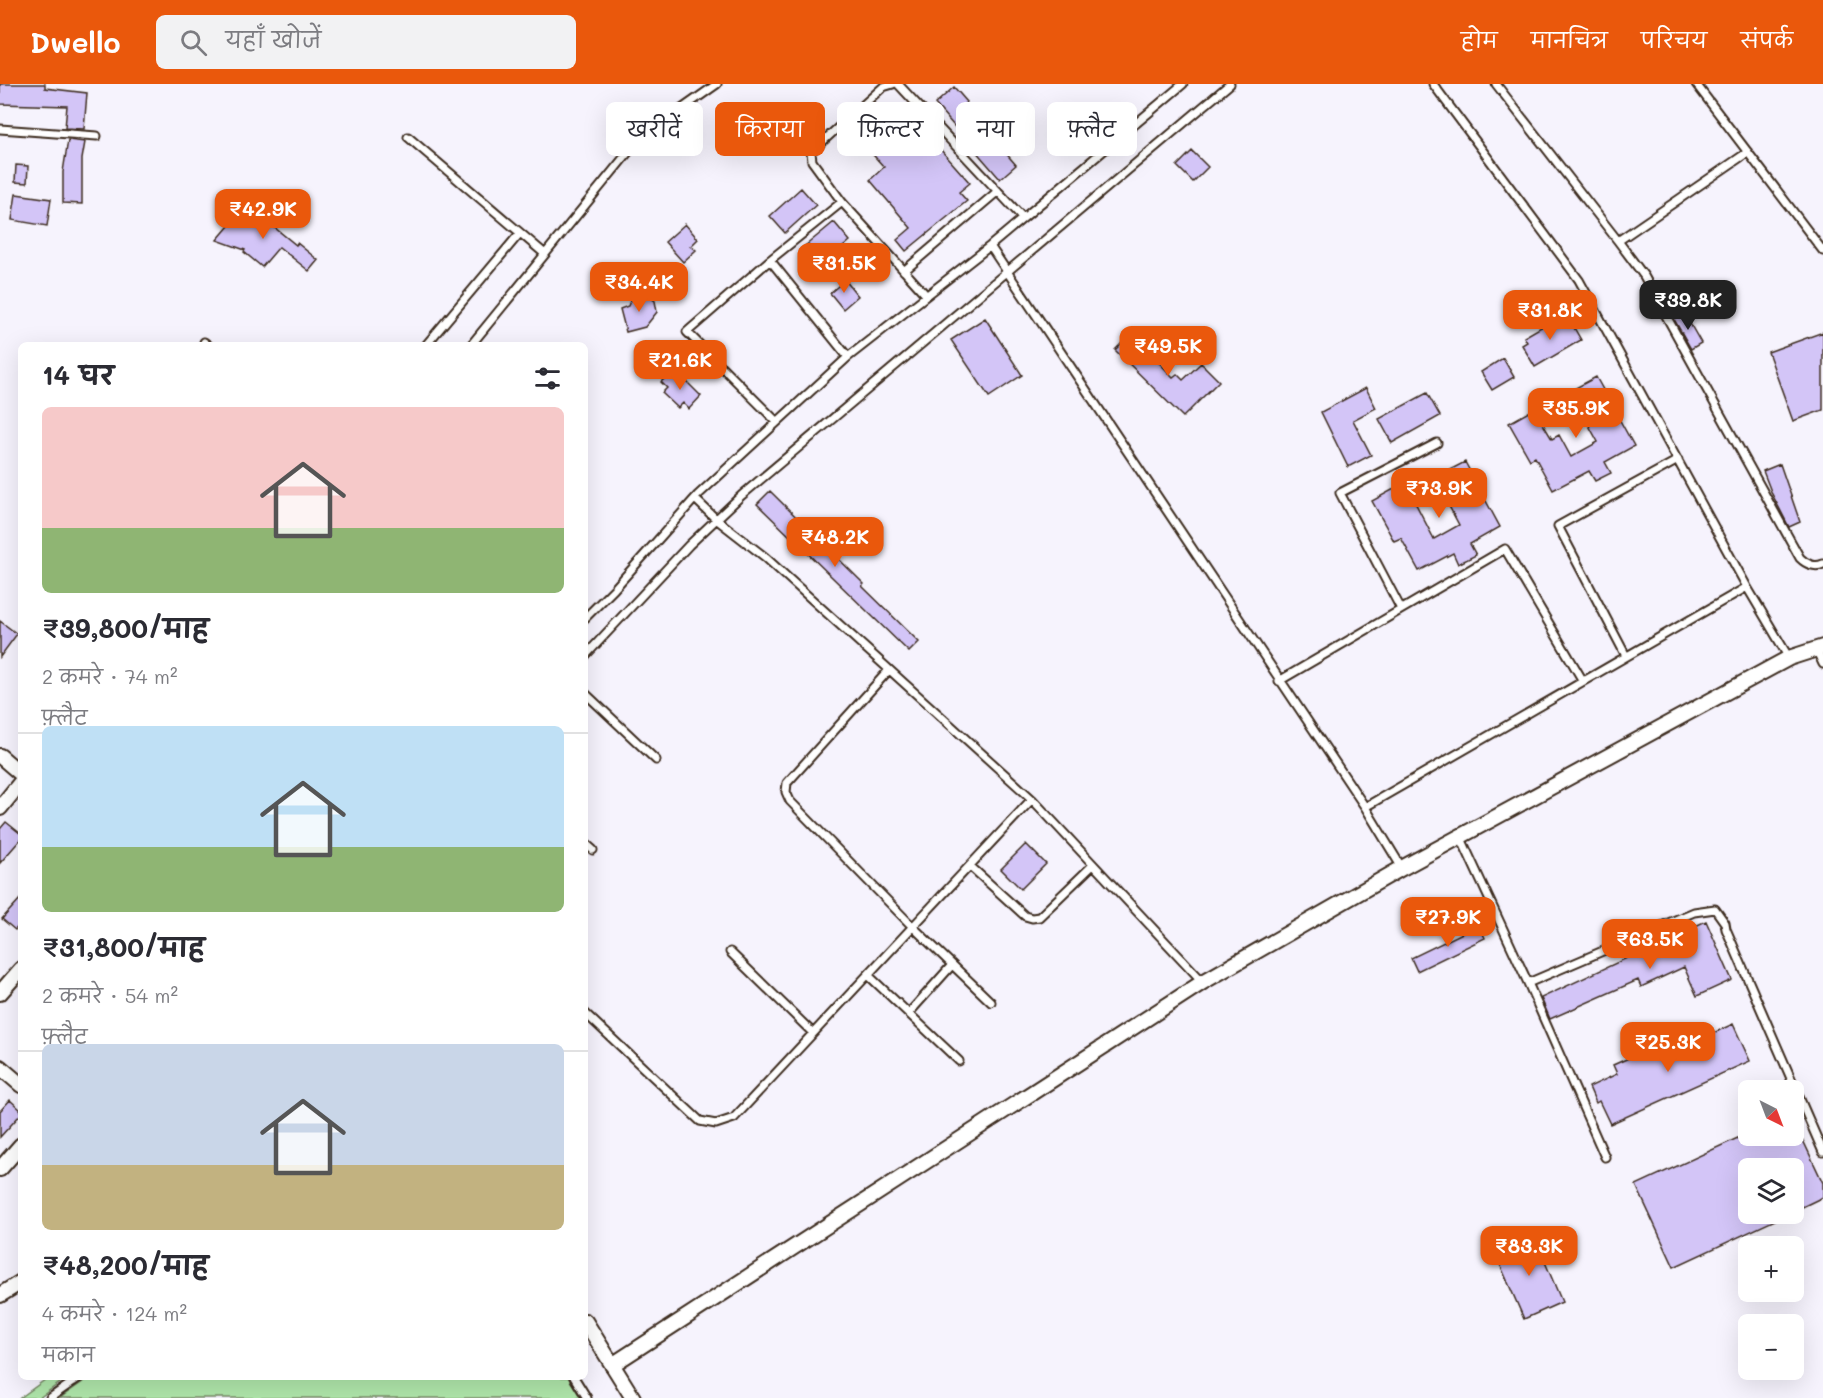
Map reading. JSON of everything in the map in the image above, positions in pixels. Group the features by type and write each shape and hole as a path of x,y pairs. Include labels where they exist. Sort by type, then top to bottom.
{"street":[{"path":"612,1365 1203,982 1460,836 1789,658 1819,648"},
{"path":"0,756 18,771"},
{"path":"0,808 18,786"},
{"path":"0,993 18,972"},
{"path":"0,1067 18,1082"},
{"path":"0,1170 18,1149"},
{"path":"0,1295 18,1284"},
{"path":"588,1326 633,1398"}],"lane":[{"path":"473,342 639,139 717,84"},
{"path":"926,295 842,202 812,162 811,152 883,87 896,84 1023,218"},
{"path":"588,615 695,499 848,357 990,246 1183,84"},
{"path":"588,653 716,519 1230,84"},
{"path":"1433,84 1579,280 1747,587 1789,658"},
{"path":"1496,84 1644,276 1800,558 1805,563 1815,566 1823,564"},
{"path":"1696,84 1823,251"},
{"path":"0,129 97,136"},
{"path":"408,137 545,254"},
{"path":"1618,241 1748,152"},
{"path":"904,271 998,191"},
{"path":"777,422 687,332 770,260 842,202"},
{"path":"429,342 520,233"},
{"path":"990,246 1365,807 1402,868"},
{"path":"770,260 848,357"},
{"path":"1401,609 1340,493 1437,443"},
{"path":"1626,656 1558,526 1678,460"},
{"path":"695,499 716,519 765,557 1032,800 1203,982"},
{"path":"1279,681 1505,549 1583,681"},
{"path":"1365,807 1747,587"},
{"path":"1819,648 1823,664"},
{"path":"889,670 787,783 786,792 790,801 913,927 991,1002"},
{"path":"588,696 656,760"},
{"path":"588,1016 700,1121 716,1124 734,1118 1032,800"},
{"path":"1460,836 1605,1157"},
{"path":"588,846 592,850"},
{"path":"970,866 1025,916 1032,918 1039,917 1094,865"},
{"path":"1528,983 1694,912 1714,909 1725,923 1730,940 1823,1152"},
{"path":"730,952 813,1033"},
{"path":"909,1012 952,965"},
{"path":"868,975 959,1061"},
{"path":"50,1398 76,1380"},
{"path":"576,1380 587,1398"}],"green space":[{"path":"45,1380 64,1380 39,1398 20,1398"},
{"path":"86,1380 570,1380 581,1398 60,1398"}],"building":[{"path":"0,84 45,84 45,88 87,93 84,129 65,128 67,106 0,104"},
{"path":"954,87 967,102 956,102 956,128 944,114 944,102 937,102"},
{"path":"68,140 85,142 82,159 82,204 63,203 63,172"},
{"path":"1192,151 1208,167 1193,182 1177,166"},
{"path":"944,154 970,183 959,192 967,201 906,251 897,240 911,228 870,180 884,167 874,156 944,156"},
{"path":"980,156 1008,156 1016,165 1000,179"},
{"path":"16,165 28,166 27,183 15,182"},
{"path":"801,188 816,205 785,233 770,216"},
{"path":"16,194 51,199 47,226 12,220"},
{"path":"247,205 318,260 309,271 279,247 262,267 244,252 245,250 217,240"},
{"path":"834,222 850,241 815,271 799,251"},
{"path":"685,224 698,239 691,246 696,250 683,262 665,242"},
{"path":"845,280 858,296 843,309 830,293"},
{"path":"641,296 655,301 657,312 645,327 626,332 620,309"},
{"path":"1684,313 1701,343 1691,349 1674,319"},
{"path":"1560,316 1563,322 1569,319 1581,340 1535,367 1522,345 1527,342 1524,337"},
{"path":"985,318 1022,375 989,397 951,340"},
{"path":"1823,332 1823,410 1793,421 1768,352"},
{"path":"1131,334 1173,377 1177,374 1183,380 1201,363 1219,381 1183,417 1115,350"},
{"path":"1503,358 1514,377 1492,390 1481,372"},
{"path":"674,369 701,396 689,409 683,403 678,408 662,393 667,388 661,382"},
{"path":"1596,377 1634,446 1605,462 1611,473 1595,481 1589,471 1553,490 1535,457 1530,460 1509,423 1534,409 1552,439 1559,435 1571,457 1598,442 1570,391"},
{"path":"1366,388 1376,408 1353,420 1371,455 1348,467 1321,412"},
{"path":"1427,393 1440,416 1392,443 1379,419"},
{"path":"1465,462 1500,527 1470,544 1476,555 1458,564 1453,553 1419,571 1401,538 1394,541 1372,501 1405,483 1434,539 1459,525 1434,478"},
{"path":"1780,464 1800,522 1789,527 1763,471"},
{"path":"770,491 919,642 909,652 757,504"},
{"path":"0,621 17,634 0,657"},
{"path":"6,822 18,832 18,842 0,863 0,829"},
{"path":"1026,844 1046,864 1021,889 1001,869"},
{"path":"18,901 18,926 15,930 2,919"},
{"path":"1706,921 1732,980 1697,996 1684,967 1641,987 1638,980 1550,1019 1541,998"},
{"path":"1479,925 1485,938 1417,971 1411,958"},
{"path":"1733,1024 1750,1061 1610,1124 1599,1101 1596,1103 1589,1087 1617,1074 1613,1065 1649,1049 1652,1057 1671,1049 1672,1052"},
{"path":"10,1100 18,1107 18,1117 0,1137 0,1111"},
{"path":"1738,1138 1738,1146 1804,1146 1804,1142 1823,1183 1823,1197 1804,1206 1804,1158 1738,1158 1738,1224 1766,1224 1674,1267 1636,1185"},
{"path":"1534,1236 1562,1302 1524,1319 1495,1253"}]}
